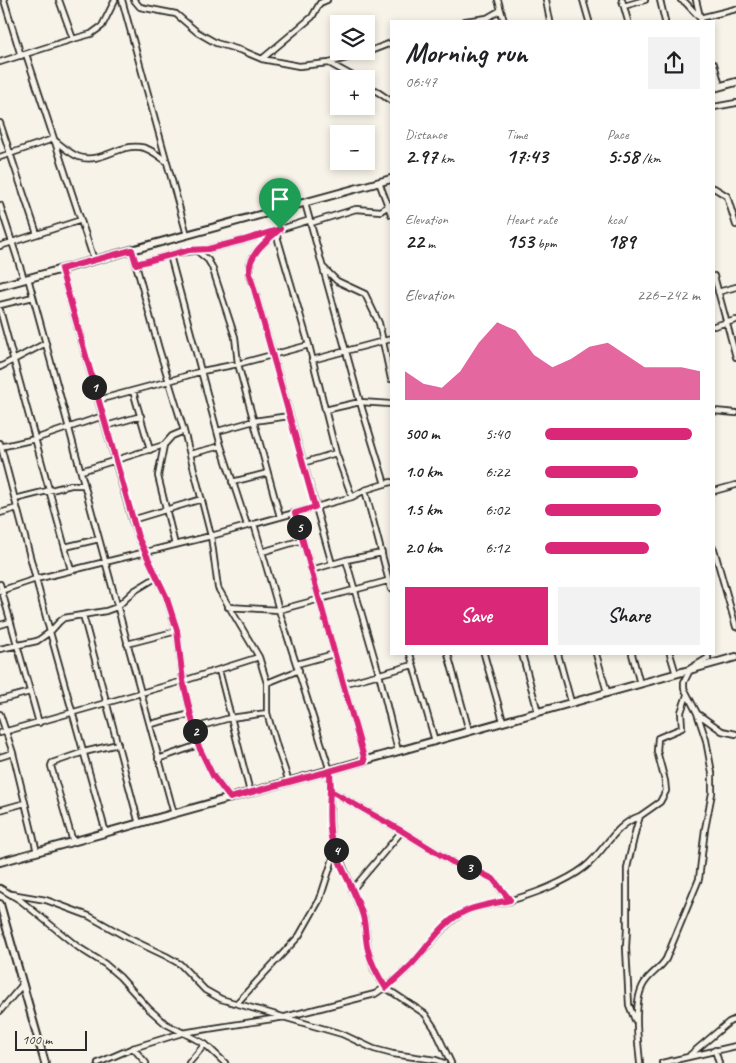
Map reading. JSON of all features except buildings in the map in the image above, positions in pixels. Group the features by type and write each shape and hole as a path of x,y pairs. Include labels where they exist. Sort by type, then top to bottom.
{"street":[{"path":"4,0 54,139 94,260"},
{"path":"59,0 73,39"},
{"path":"0,62 91,34 102,26 115,0"},
{"path":"122,0 187,235"},
{"path":"134,0 140,7 176,14 197,32 216,43 243,50 262,59 299,66 329,62 364,53 390,43"},
{"path":"262,59 312,17 320,3 327,0"},
{"path":"498,0 504,20"},
{"path":"546,0 550,20"},
{"path":"583,0 589,20"},
{"path":"622,0 628,20"},
{"path":"624,6 645,0"},
{"path":"660,0 665,20"},
{"path":"681,0 701,20"},
{"path":"696,0 701,20"},
{"path":"701,20 736,9"},
{"path":"472,20 487,18 501,10"},
{"path":"329,62 343,70"},
{"path":"715,72 717,87 736,83"},
{"path":"375,90 390,100"},
{"path":"715,106 736,103"},
{"path":"0,123 37,234"},
{"path":"54,139 79,157 95,158 132,147 142,147 168,162"},
{"path":"0,156 54,139"},
{"path":"0,286 390,179"},
{"path":"136,264 244,240 356,209 381,211 390,206 379,182"},
{"path":"715,189 727,196 735,215 736,225"},
{"path":"305,202 360,402 385,484"},
{"path":"0,205 33,297 174,814"},
{"path":"0,246 81,220"},
{"path":"278,231 336,453 352,497"},
{"path":"278,231 250,259 249,271 332,564"},
{"path":"132,250 158,349 184,430 212,536 218,588 228,608 259,657 267,683 267,713 289,782"},
{"path":"196,250 208,260 212,267 235,337 238,364 280,517"},
{"path":"170,255 232,482 247,525"},
{"path":"323,267 337,281 365,294 379,323 390,375"},
{"path":"61,269 132,520 166,596 177,630 183,681 198,745 213,776 230,798"},
{"path":"715,280 736,357"},
{"path":"718,292 736,287"},
{"path":"0,305 33,297"},
{"path":"0,310 71,570"},
{"path":"715,326 736,320"},
{"path":"312,360 390,339"},
{"path":"0,367 46,343"},
{"path":"98,400 169,382 202,371 238,364 308,345"},
{"path":"133,391 150,450"},
{"path":"325,410 360,402 390,404"},
{"path":"715,411 736,413"},
{"path":"103,416 35,438 0,445 106,833"},
{"path":"106,426 141,416"},
{"path":"218,431 254,421 290,416"},
{"path":"81,471 164,445 172,436 184,430"},
{"path":"164,445 158,476 174,545"},
{"path":"190,454 222,446"},
{"path":"303,463 336,453"},
{"path":"232,482 268,473"},
{"path":"1,591 36,579 212,536 295,513 352,497 365,490 390,482"},
{"path":"15,499 49,489 84,485"},
{"path":"715,491 736,485"},
{"path":"228,608 279,610 390,580 365,490"},
{"path":"132,520 202,499"},
{"path":"0,513 18,508"},
{"path":"295,513 365,761"},
{"path":"254,524 330,771 331,837 364,918 368,950 374,969 386,988 425,1014 435,1029 451,1063"},
{"path":"65,547 99,539"},
{"path":"262,552 302,540"},
{"path":"310,570 382,553"},
{"path":"715,553 736,627"},
{"path":"346,560 379,674 398,751"},
{"path":"0,648 37,641 50,632 64,618 106,611 117,607 134,591 158,577"},
{"path":"0,584 39,723"},
{"path":"83,615 139,824"},
{"path":"0,625 10,622"},
{"path":"127,644 177,630"},
{"path":"297,664 334,654"},
{"path":"410,655 435,741"},
{"path":"448,655 469,731"},
{"path":"484,655 503,721"},
{"path":"522,655 538,712"},
{"path":"558,655 571,702"},
{"path":"596,655 607,692"},
{"path":"632,655 640,684"},
{"path":"670,655 676,674"},
{"path":"639,1063 636,1021 644,983 666,959 699,879 705,829 712,793 712,779 708,748 697,713 687,694 684,682 687,671 708,658 708,655"},
{"path":"3,732 183,681 259,657"},
{"path":"0,862 736,657"},
{"path":"343,684 413,666"},
{"path":"219,670 250,792"},
{"path":"267,683 299,670"},
{"path":"0,700 30,692"},
{"path":"98,1063 133,1048 182,1033 285,1018 368,997 386,988 412,964 441,930 454,918 480,906 510,900 557,883 586,867 623,825 640,816 664,797 666,791 665,781 657,751 658,738 682,728 681,712 687,694"},
{"path":"194,728 230,718 267,713"},
{"path":"697,713 722,731 736,734"},
{"path":"0,714 3,732 13,753 37,852"},
{"path":"150,724 191,714"},
{"path":"73,842 51,766 52,763 84,752 118,744"},
{"path":"158,759 198,745"},
{"path":"0,756 13,753"},
{"path":"331,791 457,865 465,865 493,879 510,900"},
{"path":"0,810 25,803"},
{"path":"636,1021 629,1005 626,948 626,889 627,868 640,816"},
{"path":"352,890 402,831"},
{"path":"237,1003 299,936 320,899 336,850"},
{"path":"0,888 20,900 78,947 105,964 166,1024 205,1044 225,1063"},
{"path":"11,894 46,900 89,916 180,964 205,990 221,999 342,1034 374,1049 444,1063"},
{"path":"0,904 45,1063"},
{"path":"0,1011 23,984"},
{"path":"662,1063 679,1061 689,1056 729,1022 736,1019"},
{"path":"188,1063 205,1044"},
{"path":"689,1056 736,1046"},
{"path":"133,1048 146,1063"},
{"path":"716,1050 719,1063"}],"route":[{"path":"280,229 208,249 189,250 136,264 132,250 61,269 132,520 166,596 177,630 182,658 183,681 198,745 213,776 230,798 330,771 331,791 457,865 465,865 493,879 510,900 480,906 454,918 441,930 412,964 386,988 374,969 368,950 364,918 331,837 330,771 365,761 295,513 315,507 249,271 250,259 280,229"}]}
